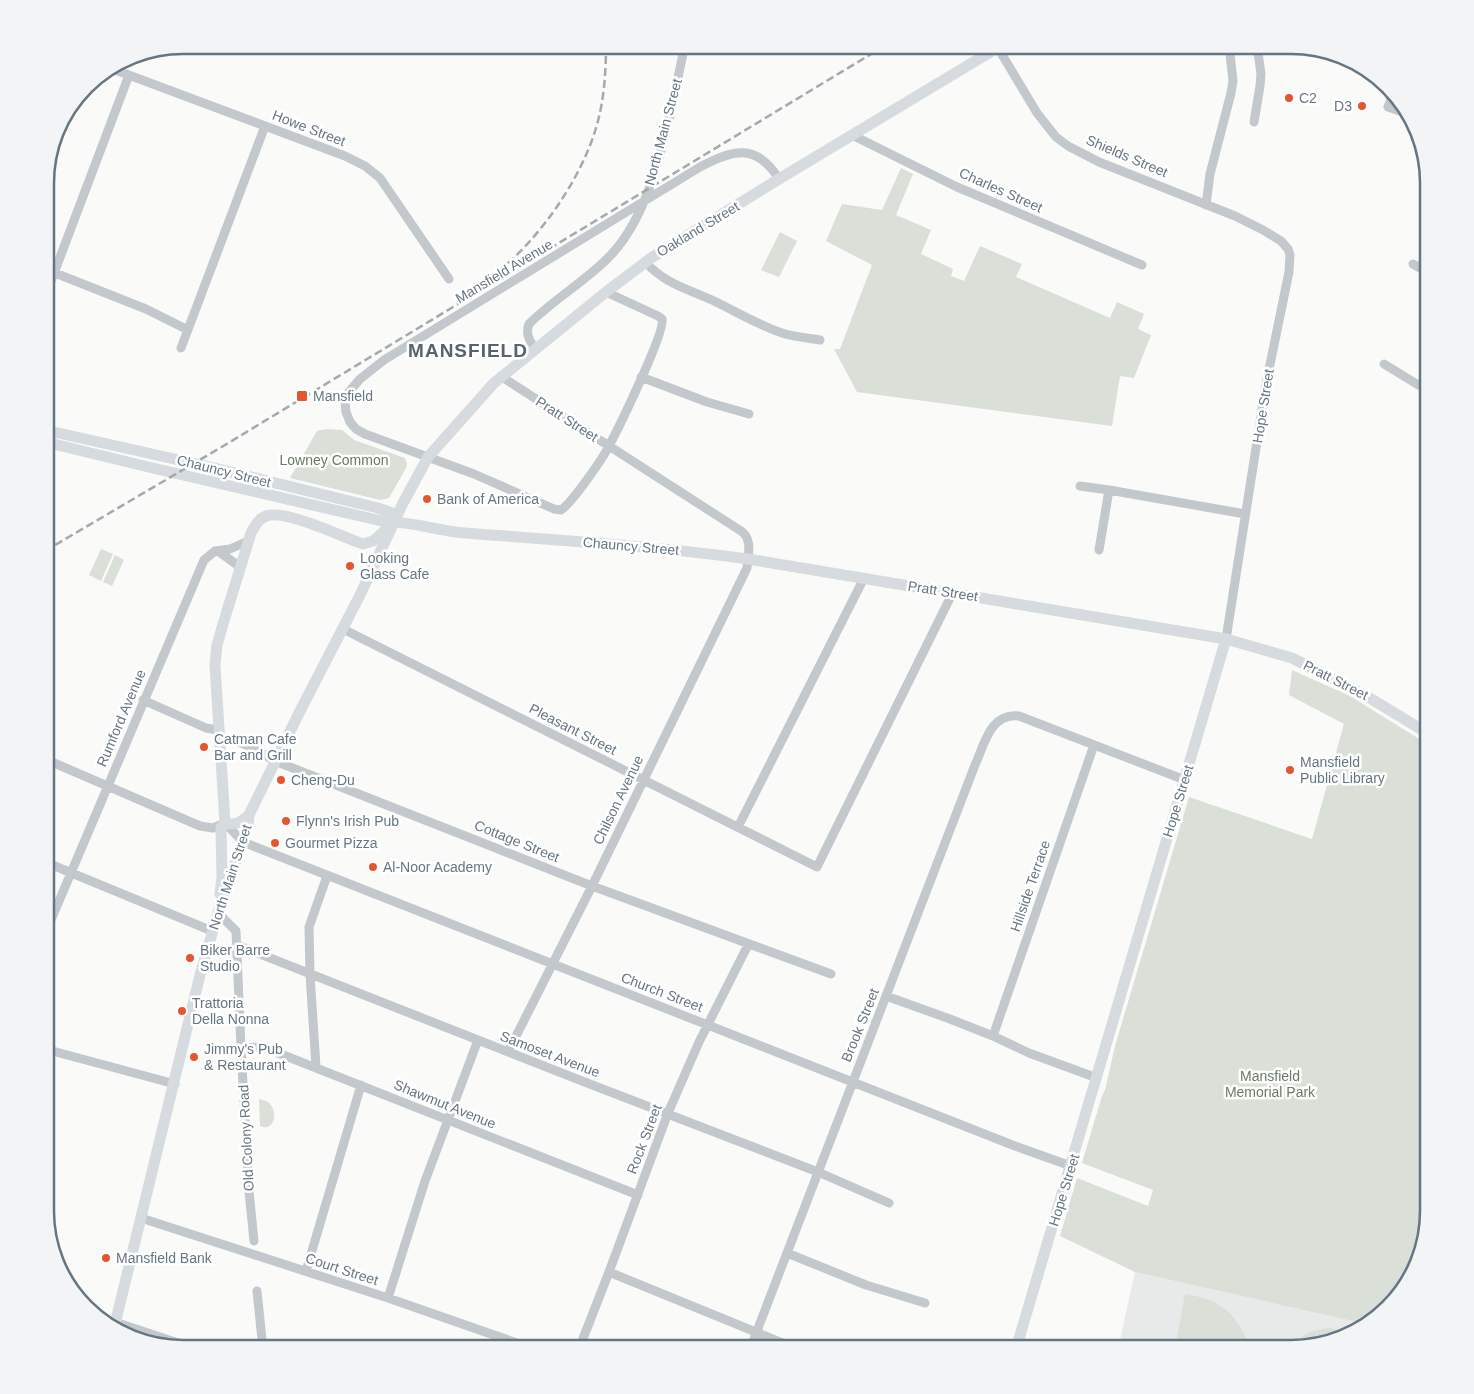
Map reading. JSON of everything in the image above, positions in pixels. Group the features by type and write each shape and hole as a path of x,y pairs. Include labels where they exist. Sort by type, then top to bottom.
{"main road":[{"name":"Oakland Street","path":"428,457 494,383 645,262 779,179 988,54"},
{"name":"Chauncy Street","path":"54,432 202,465 378,508 392,513 395,521"},
{"name":"Chauncy Street","path":"54,444 380,520 447,531 684,550 748,558"},
{"name":"North Main Street","path":"115,1321 212,932 243,842 249,815 428,457"},
{"path":"218,913 222,877 221,828 224,823 215,665 218,645 248,541 257,522 266,516 276,515 309,524 363,544 371,559 368,577"},
{"path":"363,544 373,540 395,521"},
{"name":"Pratt Street","path":"748,558 1226,639 1292,658 1354,689 1420,729"},
{"name":"Hope Street","path":"1019,1340 1226,639"},
{"path":"224,823 238,824 249,815"}],"street":[{"name":"North Main Street","path":"535,349 528,336 529,324 609,258 632,227 656,170 683,54"},
{"name":"Shields Street","path":"1004,54 1036,113 1056,137 1068,146 1099,162 1251,223 1284,244"},
{"path":"1206,204 1210,174 1233,81 1230,54"},
{"path":"1254,122 1260,80 1258,54"},
{"name":"Howe Street","path":"118,71 345,156 365,166 380,178 448,279"},
{"path":"129,76 54,273 146,309 188,330"},
{"path":"1391,100 1388,107 1399,111"},
{"path":"181,348 265,126"},
{"name":"Charles Street","path":"852,135 957,187 1142,266"},
{"name":"Mansfield Avenue","path":"609,446 571,501 561,510 554,509 474,474 365,434 356,429 350,422 345,402 353,386 384,360 716,159 735,152 750,154 770,165 779,179"},
{"name":"Hope Street","path":"1226,639 1266,384 1289,272 1290,255 1284,244"},
{"path":"645,262 657,275 676,286 710,299 763,325 794,336 820,340"},
{"path":"1412,264 1420,268"},
{"path":"606,292 655,315 663,321 659,338 609,446"},
{"path":"1384,364 1420,386"},
{"path":"641,376 707,402 749,414"},
{"name":"Pratt Street","path":"502,377 745,534 749,543 748,558"},
{"path":"1080,486 1246,514"},
{"path":"1099,550 1109,490"},
{"path":"218,550 230,549 248,541"},
{"path":"218,550 240,569"},
{"name":"Rumford Avenue","path":"54,913 204,560 218,550"},
{"name":"Chilson Avenue","path":"508,1052 592,886 747,568 748,558"},
{"path":"738,827 864,578"},
{"name":"Pleasant Street","path":"343,629 817,867 952,594"},
{"path":"143,700 206,728 218,730"},
{"name":"Brook Street","path":"753,1340 976,765 994,726 997,721 1014,715 1094,745"},
{"name":"Cottage Street","path":"219,742 229,739 237,741 275,761 592,886 831,974"},
{"path":"1094,745 1185,780"},
{"name":"Hillside Terrace","path":"993,1036 1094,745"},
{"path":"54,764 200,826 212,828 224,823 243,842"},
{"name":"Church Street","path":"243,842 1015,1146 1071,1166"},
{"path":"54,865 212,932"},
{"path":"316,1068 309,927 328,876"},
{"path":"218,913 236,931 237,945"},
{"name":"Samoset Avenue","path":"237,945 818,1172 890,1203"},
{"name":"Old Colony Road","path":"237,945 249,1191 254,1240"},
{"name":"Rock Street","path":"582,1340 668,1113 699,1042 748,945"},
{"path":"886,996 993,1036 1029,1054 1097,1078"},
{"path":"388,1298 425,1181 478,1040"},
{"name":"Shawmut Avenue","path":"241,1048 263,1047 638,1196"},
{"path":"54,1051 175,1084"},
{"path":"306,1271 361,1085"},
{"name":"Court Street","path":"141,1218 388,1298 508,1340"},
{"path":"787,1253 866,1285 925,1303"},
{"path":"609,1272 774,1340"},
{"path":"257,1291 262,1340"},
{"path":"140,1333 159,1338"}],"shaded area":[{"path":"1135,1272 1358,1322 1325,1336 1300,1340 1120,1340"}],"green space":[{"path":"901,168 913,174 896,215 931,230 921,254 953,269 951,276 964,281 980,246 1022,264 1016,277 1110,318 1117,302 1144,314 1138,329 1151,335 1134,378 1120,376 1112,426 857,392 834,349 840,349 872,265 826,241 842,204 882,210"},
{"path":"780,232 797,241 779,277 761,270"},
{"name":"Lowney Common","path":"326,429 342,430 354,440 405,458 406,468 389,498 380,500 290,478 317,431"},
{"path":"101,549 113,554 101,581 89,575"},
{"path":"115,555 124,560 112,586 103,582"},
{"name":"Mansfield Memorial Park","path":"1292,670 1350,696 1420,739 1420,1220 1416,1245 1399,1283 1383,1303 1358,1322 1135,1272 1060,1236 1077,1178 1148,1206 1153,1190 1082,1163 1105,1090 1115,1046 1189,797 1312,839 1344,724 1289,695"},
{"path":"259,1099 268,1102 274,1112 273,1121 269,1126 260,1126"},
{"path":"1185,1294 1209,1300 1227,1311 1234,1318 1247,1340 1177,1340"},
{"path":"1330,1328 1340,1330 1317,1338 1298,1340 1303,1336"}],"railway":[{"path":"489,278 506,265 539,231 554,211 579,170 589,149 599,118 604,87 606,54"},
{"path":"54,546 225,445 871,54"}],"place":[{"name":"C2","path":"1289,98"},
{"name":"D3","path":"1362,106"},
{"name":"Mansfield","path":"302,396"},
{"name":"Bank of America","path":"427,499"},
{"name":"Looking Glass Cafe","path":"350,566"},
{"name":"Catman Cafe Bar and Grill","path":"204,747"},
{"name":"Mansfield Public Library","path":"1290,770"},
{"name":"Cheng-Du","path":"281,780"},
{"name":"Flynn's Irish Pub","path":"286,821"},
{"name":"Gourmet Pizza","path":"275,843"},
{"name":"Al-Noor Academy","path":"373,867"},
{"name":"Biker Barre Studio","path":"190,958"},
{"name":"Trattoria Della Nonna","path":"182,1011"},
{"name":"Jimmy's Pub & Restaurant","path":"194,1057"},
{"name":"Mansfield Bank","path":"106,1258"}],"district":[{"name":"MANSFIELD","path":"468,350"}]}
